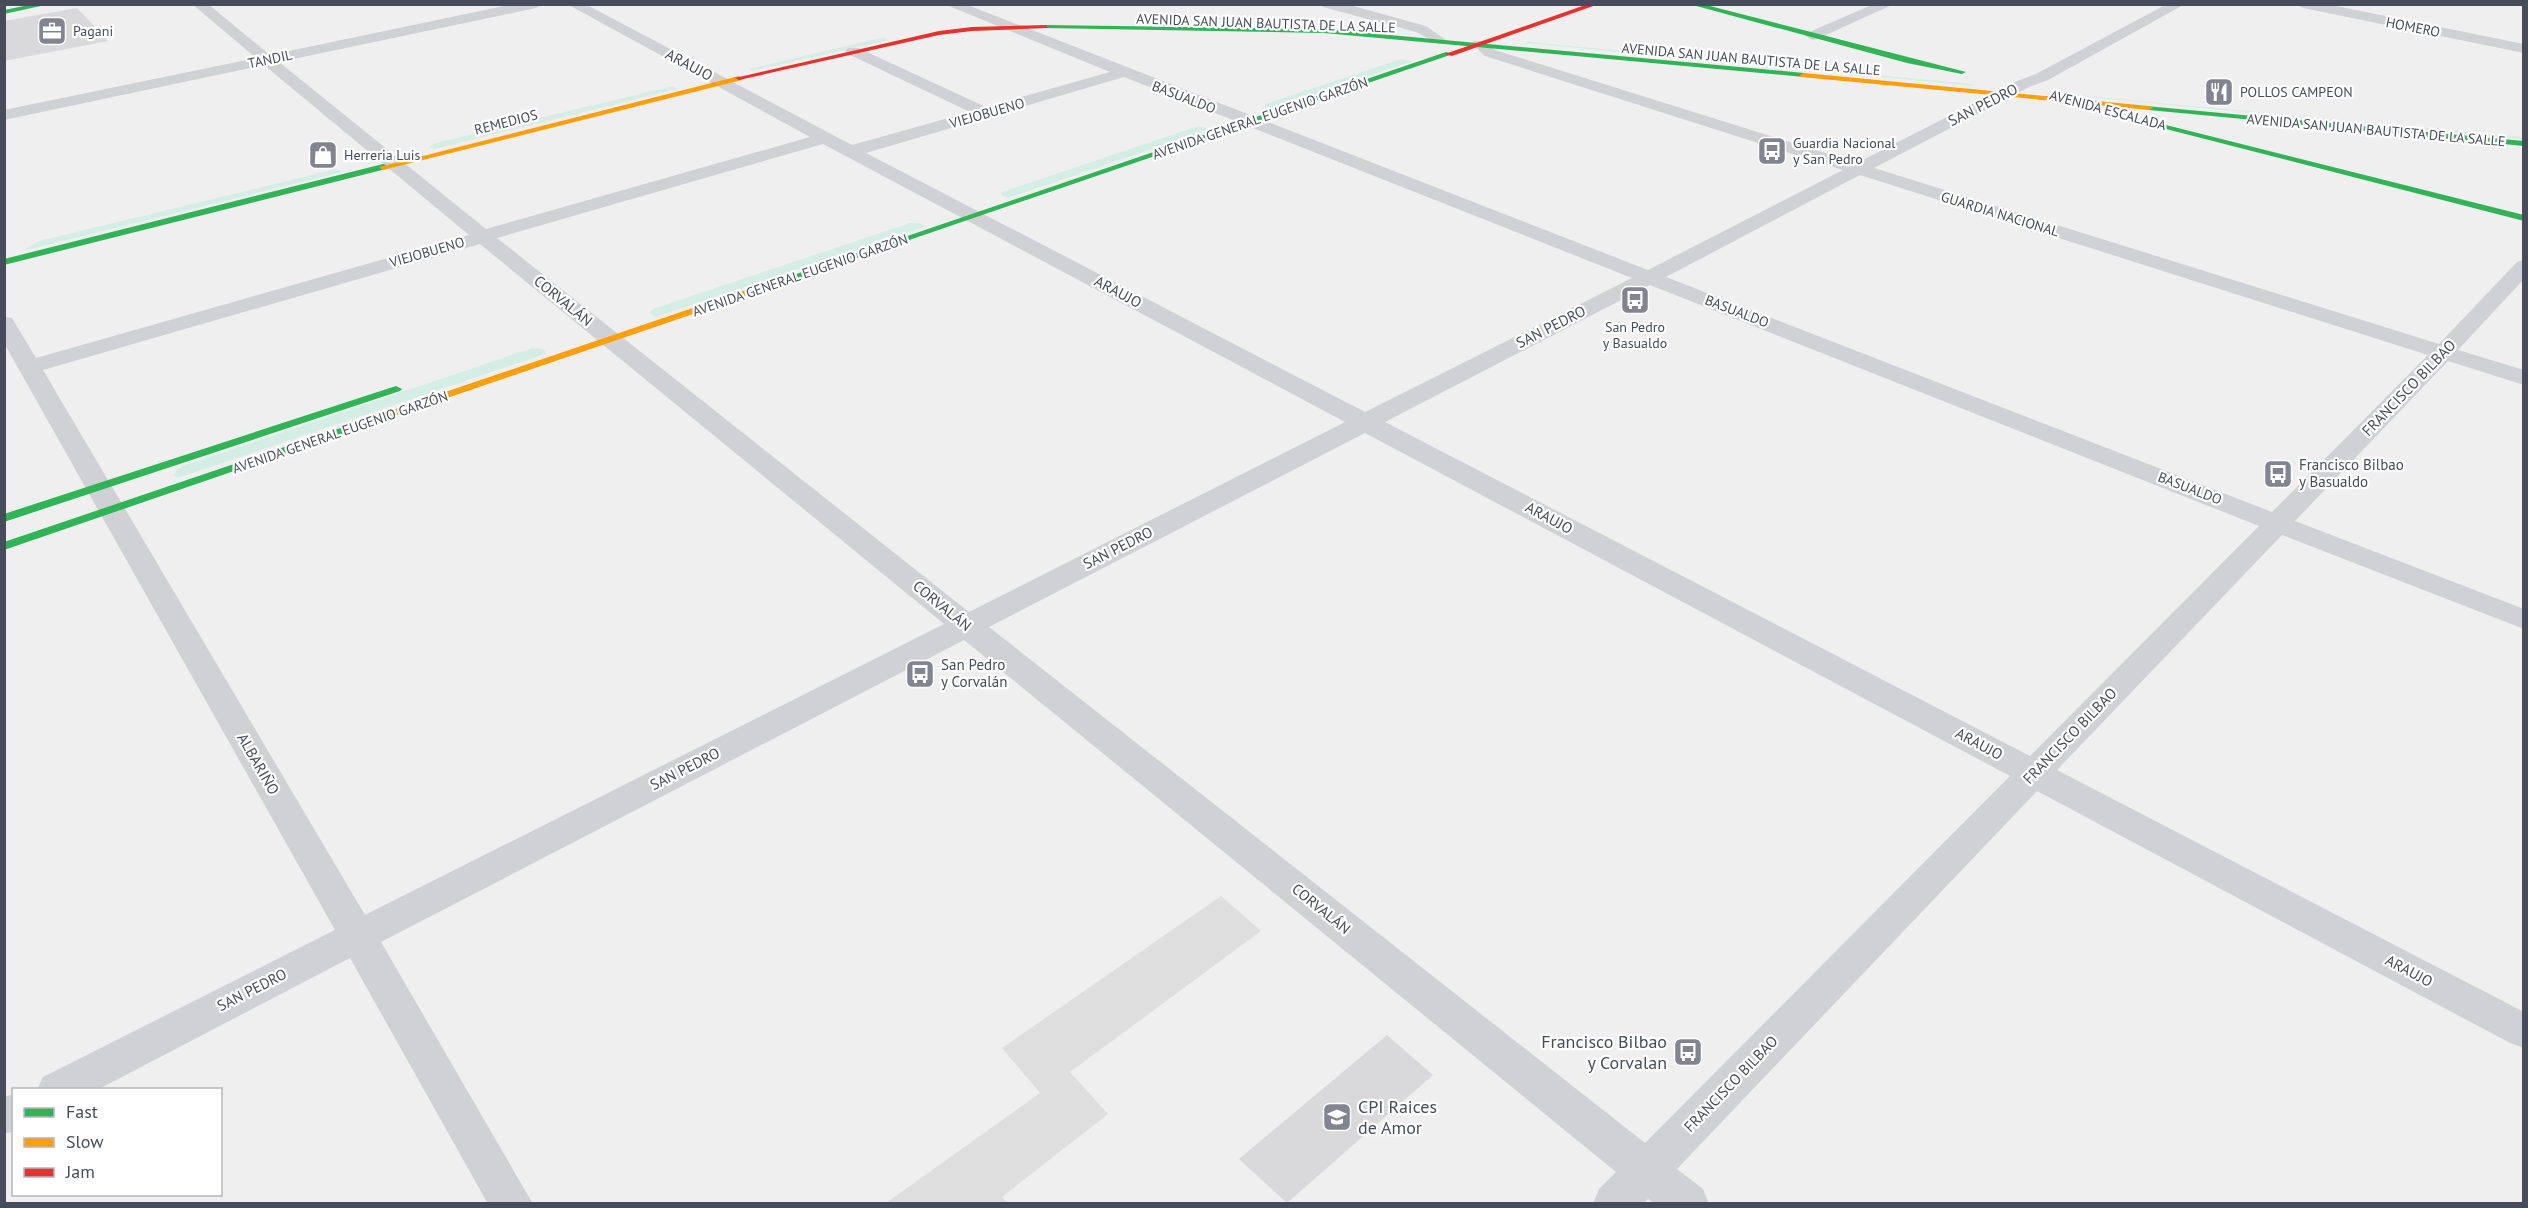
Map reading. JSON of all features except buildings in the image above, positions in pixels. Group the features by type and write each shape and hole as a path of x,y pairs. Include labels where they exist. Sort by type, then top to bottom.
{"street":[{"path":"4,12 47,4"},
{"name":"CORVALÁN","path":"199,4 386,159 1688,1203"},
{"name":"TANDIL","path":"4,115 536,4"},
{"name":"ARAUJO","path":"574,4 954,207 2523,1031"},
{"name":"BASUALDO","path":"951,4 1225,112 1248,113 1650,277 2523,620"},
{"path":"1512,18 1553,4"},
{"name":"AVENIDA GENERAL EUGENIO GARZÓN","path":"4,518 106,499 596,328 954,207 1248,113 1472,36 1502,36 1596,4"},
{"path":"1692,4 1910,61 1978,75"},
{"path":"1812,36 1887,4"},
{"name":"SAN PEDRO","path":"59,1088 1859,170 2010,86 2042,77 2178,4"},
{"name":"HOMERO","path":"2303,4 2523,49"},
{"name":"REMEDIOS","path":"4,262 386,159 976,15 1002,6"},
{"path":"1316,12 1420,29 1439,40"},
{"name":"AVENIDA SAN JUAN BAUTISTA DE LA SALLE","path":"976,15 1316,12 1472,36 2523,131"},
{"name":"REMEDIOS","path":"333,165 386,159 715,78 939,33 972,28 1008,27"},
{"name":"AVENIDA SAN JUAN BAUTISTA DE LA SALLE","path":"1008,27 1324,31 1439,40 1472,36"},
{"name":"GUARDIA NACIONAL","path":"1472,36 1490,53 2523,378"},
{"name":"AVENIDA SAN JUAN BAUTISTA DE LA SALLE","path":"1502,36 2010,86 2063,100 2523,144"},
{"path":"1405,51 1439,40"},
{"path":"853,51 986,113"},
{"name":"VIEJOBUENO","path":"852,152 1122,73"},
{"name":"AVENIDA ESCALADA","path":"2010,86 2523,218"},
{"name":"AVENIDA GENERAL EUGENIO GARZÓN","path":"1203,120 1225,112"},
{"path":"2197,134 2180,124 2180,120 2198,113"},
{"name":"VIEJOBUENO","path":"30,367 825,138"},
{"name":"FRANCISCO BILBAO","path":"1614,1203 2443,353 2523,266"},
{"name":"ALBARIÑO","path":"4,323 512,1203"},
{"name":"AVENIDA GENERAL EUGENIO GARZÓN","path":"4,546 106,499 412,384"}],"shaded area":[{"path":"1221,896 1261,931 1070,1072 1108,1114 1002,1197 1007,1203 886,1203 1040,1093 1002,1048"}],"green space":[{"path":"884,37 889,40 752,71 749,69"},
{"path":"1525,43 1972,84 1973,86"},
{"path":"1401,59 1413,61 1272,109 1265,107 1265,104"},
{"path":"673,86 678,89 434,149 429,147 435,143"},
{"path":"2066,95 2523,137 2523,139"},
{"path":"1198,126 1211,129 1008,198 1001,195 1002,192"},
{"path":"336,169 342,172 25,249 39,241"},
{"path":"910,223 919,223 924,227 656,317 649,313 653,309"},
{"path":"532,348 546,352 178,478 173,475 179,467"}],"traffic: fast":[{"path":"4,12 47,4"},
{"path":"1692,4 1910,61 1962,72"},
{"path":"1046,27 1324,31 1804,75"},
{"path":"766,286 1449,54"},
{"path":"2149,108 2524,144"},
{"path":"2165,126 2524,218"},
{"path":"4,262 383,167"},
{"path":"4,518 396,389"},
{"path":"4,546 370,421"}],"traffic: slow":[{"path":"1804,75 2149,108"},
{"path":"383,167 739,78"},
{"path":"370,421 766,286"}],"traffic: jam":[{"path":"1449,54 1596,4"},
{"path":"739,78 939,33 972,29 1046,27"}],"place":[{"name":"Pagani","path":"52,31"},
{"name":"POLLOS CAMPEON","path":"2219,92"},
{"name":"Guardia Nacional y San Pedro","path":"1772,151"},
{"name":"Herreria Luis","path":"323,155"},
{"name":"San Pedro y Basualdo","path":"1635,300"},
{"name":"Francisco Bilbao y Basualdo","path":"2278,474"},
{"name":"San Pedro y Corvalán","path":"920,674"},
{"name":"Francisco Bilbao y Corvalan","path":"1688,1052"},
{"name":"CPI Raices de Amor","path":"1337,1117"}]}
